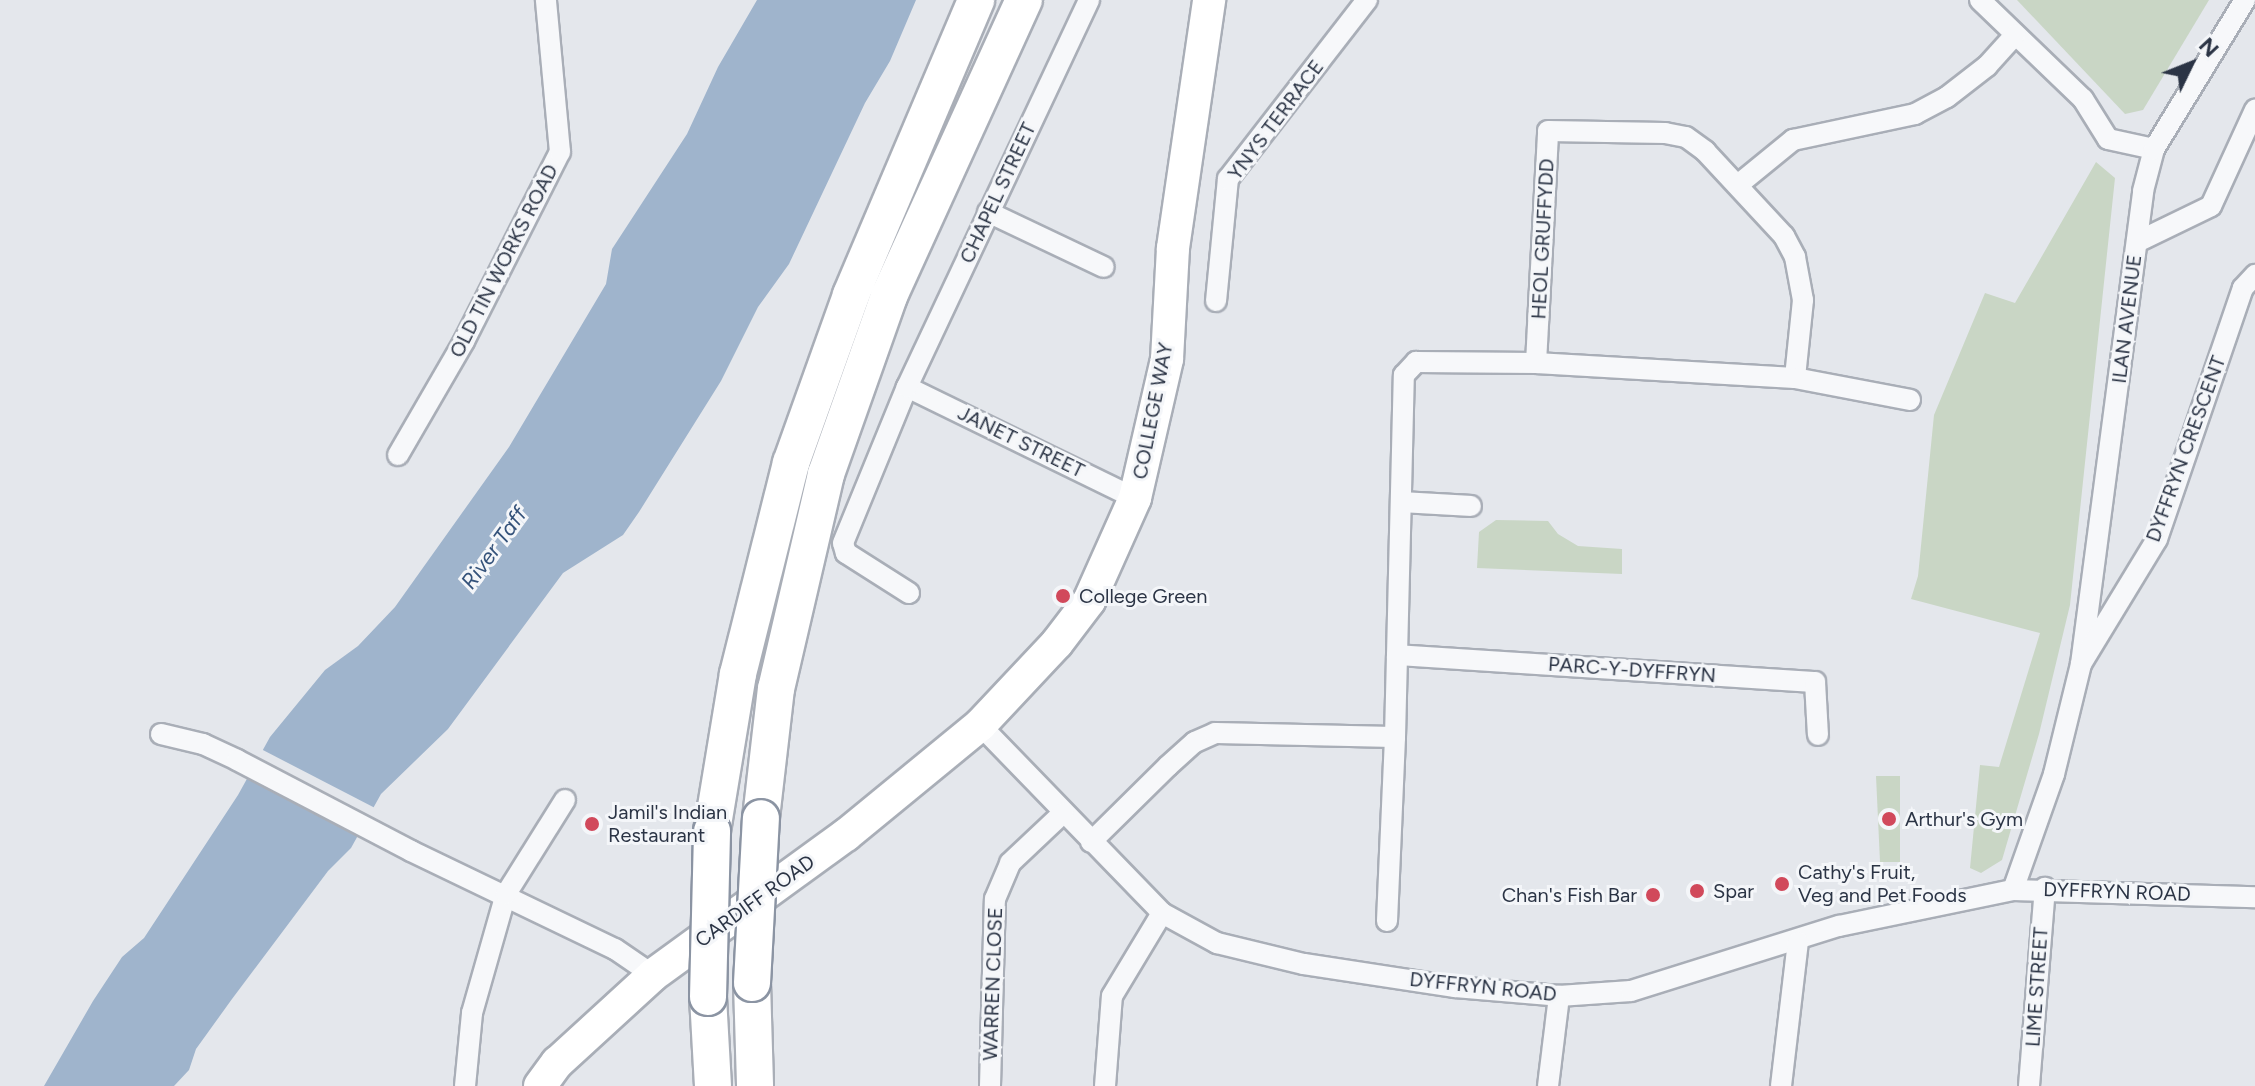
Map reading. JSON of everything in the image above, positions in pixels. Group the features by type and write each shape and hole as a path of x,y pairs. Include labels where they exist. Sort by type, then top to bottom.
{"highway":[{"path":"713,1086 708,997 712,831 738,674 791,463 851,295 976,0"},
{"path":"755,1086 752,983 761,818 776,689 826,474 889,296 1024,0"}],"main road":[{"name":"COLLEGE WAY","path":"980,725 1057,643 1089,601 1135,498 1167,359 1173,248 1209,0"},
{"name":"CARDIFF ROAD","path":"540,1086 557,1063 653,975 846,835 980,725"}],"street":[{"name":"CHAPEL STREET","path":"909,593 848,555 842,547 907,387 1089,0"},
{"name":"YNYS TERRACE","path":"1216,301 1228,179 1367,0"},
{"path":"1980,0 2083,99 2108,139 2154,149"},
{"name":"ILAN AVENUE","path":"2081,664 2143,191 2154,149 2245,0"},
{"name":"OLD TIN WORKS ROAD","path":"398,455 464,341 560,152 546,3"},
{"path":"1739,184 1793,140 1915,114 1987,66 2015,35"},
{"path":"2137,242 2211,206 2255,110"},
{"name":"HEOL GRUFFYDD","path":"1536,363 1548,131 1665,133 1686,137 1739,184 1784,236 1801,279 1803,300 1795,378"},
{"path":"988,212 1104,267"},
{"name":"DYFFRYN CRESCENT","path":"2013,890 2054,774 2081,664 2157,539 2243,288 2255,275"},
{"path":"1387,921 1404,375 1416,362 1536,363 1795,378 1910,400"},
{"name":"JANET STREET","path":"907,387 1135,498"},
{"path":"1402,502 1471,506"},
{"name":"PARC-Y-DYFFRYN","path":"1397,655 1815,682 1818,735"},
{"name":"DYFFRYN ROAD","path":"980,725 1162,913 1217,943 1304,964 1455,987 1559,996 1631,991 1798,942 1839,926 2013,890 2045,888 2255,897"},
{"path":"1091,842 1195,742 1215,733 1395,737"},
{"path":"161,734 203,744 237,760 411,851 615,949 653,975"},
{"path":"465,1086 472,1013 506,894 565,800"},
{"name":"WARREN CLOSE","path":"990,1086 995,899 1010,863 1063,813"},
{"name":"LIME STREET","path":"2029,1086 2045,888"},
{"path":"1105,1086 1112,996 1162,913"},
{"path":"1781,1086 1798,942"},
{"path":"1548,1086 1559,996"}],"green space":[{"path":"2017,0 2209,0 2143,110 2125,114"},
{"path":"2096,162 2115,178 2070,605 2039,734 2002,860 1981,873 1970,868 1980,765 1999,767 2040,633 1911,599 1918,576 1934,415 1985,293 2015,303"},
{"path":"1496,520 1548,521 1558,534 1578,546 1622,549 1622,574 1477,568 1479,532"},
{"name":"Arthur's Gym","path":"1876,776 1900,776 1900,862 1880,862"}],"water":[{"name":"River Taff","path":"757,0 916,0 890,61 865,103 789,264 758,307 721,381 639,512 623,535 563,573 448,729 381,794 351,848 328,871 232,999 196,1049 189,1070 174,1086 44,1086 93,1001 122,957 144,938 238,795 270,737 325,670 358,646 395,607 509,447 606,284 612,249 687,134 718,67"}],"pier":[{"path":"259,748 377,809 363,835 245,774"}],"place":[{"name":"College Green","path":"1063,596"},
{"name":"Arthur's Gym","path":"1889,819"},
{"name":"Jamil's Indian Restaurant","path":"592,824"},
{"name":"Cathy's Fruit, Veg and Pet Foods","path":"1782,884"},
{"name":"Spar","path":"1697,891"},
{"name":"Chan's Fish Bar","path":"1653,895"}]}
